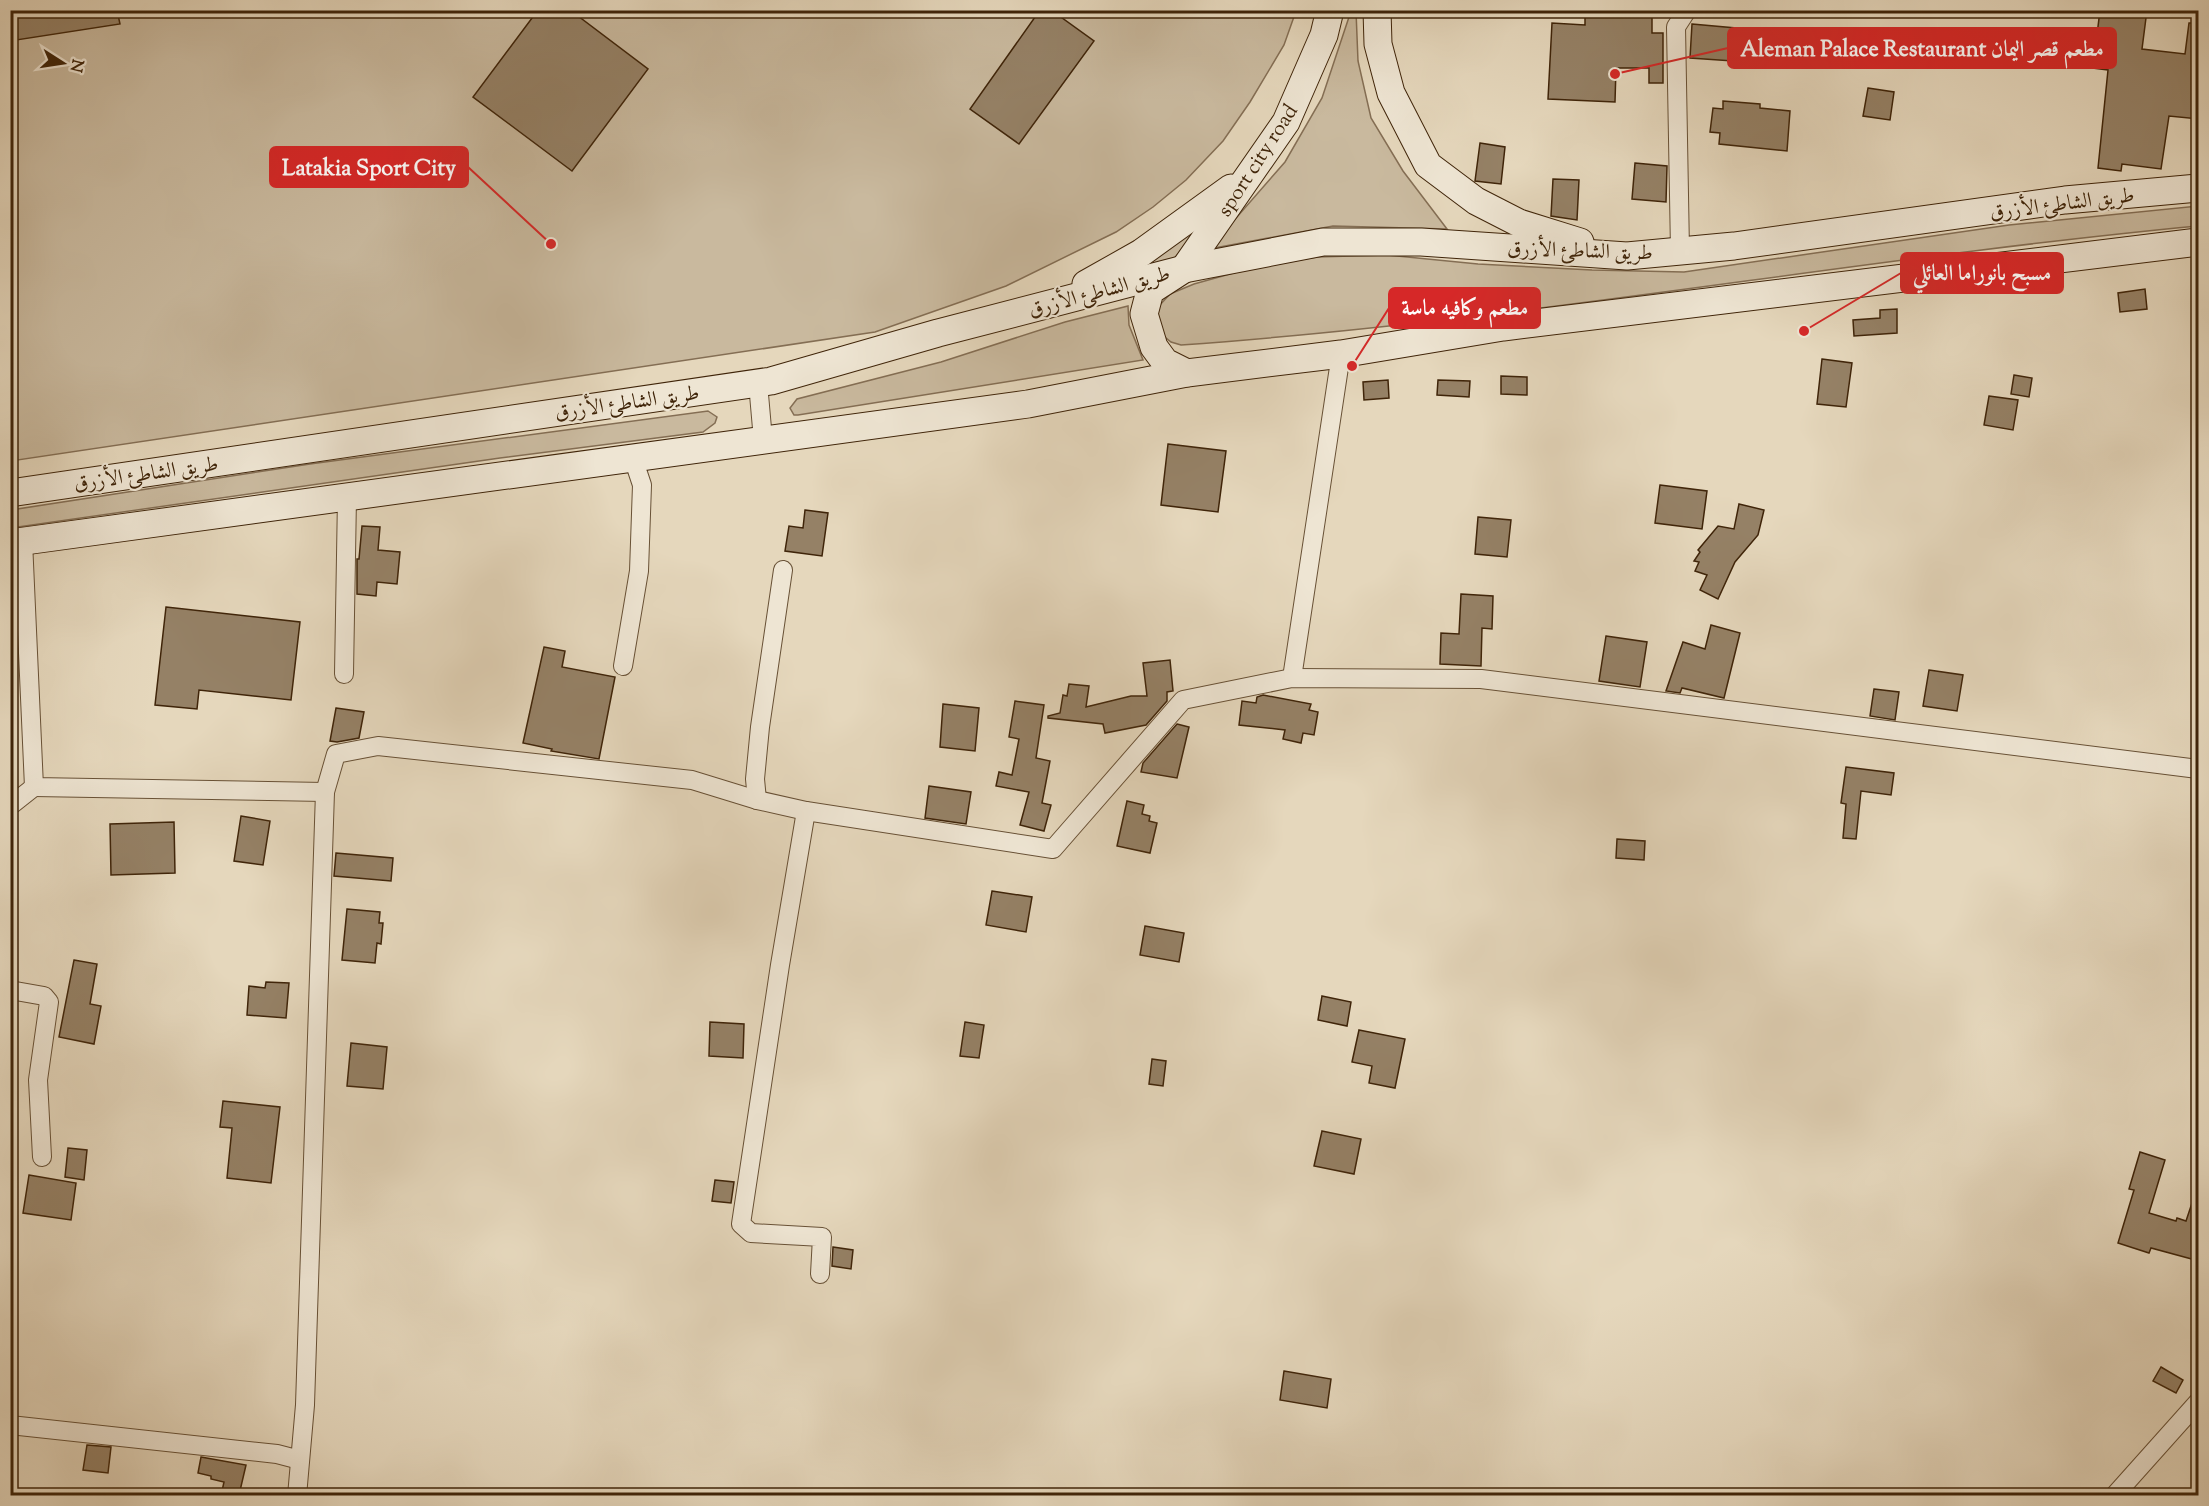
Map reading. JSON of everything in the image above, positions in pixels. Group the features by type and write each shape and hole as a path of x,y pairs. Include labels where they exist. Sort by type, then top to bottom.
{"main road":[{"name":"sport city road","path":"1184,269 1286,122 1324,35 1330,10"},
{"path":"1377,10 1378,44 1391,93 1428,165 1476,201 1519,223 1627,256"},
{"path":"1050,304 1141,253 1249,175"},
{"name":"طريق الشاطئ الأزرق","path":"10,492 759,383 1184,269 1323,242 1421,242 1627,256 1843,232 2065,200 2199,188"},
{"path":"17,542 1028,404 1187,373 1341,354 1503,327 2199,242"},
{"path":"1184,269 1150,291 1144,314 1154,347 1165,362 1187,373"}],"street":[{"path":"1680,251 1676,27 1688,10"},
{"path":"1292,678 1341,354"},
{"path":"759,383 763,440"},
{"path":"623,666 639,571 642,485 633,458"},
{"path":"344,674 347,497"},
{"path":"17,542 34,787"},
{"path":"757,800 755,779 760,727 783,570"},
{"path":"297,1496 306,1382 325,792 336,754 378,746 692,780 806,812 1053,849 1183,700 1292,678 1482,679 2199,769"},
{"path":"10,806 34,787 325,792"},
{"path":"806,812 780,965 741,1224 751,1233 822,1237 820,1274"},
{"path":"10,990 45,996 49,1002 38,1080 42,1157"},
{"path":"2114,1496 2199,1402"},
{"path":"10,1425 277,1454 300,1460"}],"shaded area":[{"path":"11,11 1296,11 1284,45 1250,102 1223,141 1186,180 1153,207 1116,232 1006,286 875,332 11,461"},
{"path":"1351,11 1356,11 1358,61 1371,118 1403,171 1447,229 1333,226 1209,249 1285,162 1322,98"},
{"path":"2198,206 2198,226 2071,239 1436,321 1181,345 1171,342 1160,333 1156,318 1159,306 1170,294 1194,284 1255,267 1317,257 1387,255 1478,264 1684,272 2009,225"},
{"path":"1211,213 1173,260 1129,272"},
{"path":"1128,306 1129,325 1143,360 798,415 794,415 790,408 797,399 941,362 1065,322"},
{"path":"708,411 717,417 715,423 703,432 500,458 11,528 11,510 310,464"}],"building":[{"path":"10,10 117,10 120,24 10,41"},
{"path":"538,10 570,10 648,69 572,171 473,97"},
{"path":"1040,10 1051,10 1094,41 1019,144 970,109"},
{"path":"1585,10 1652,10 1652,33 1663,33 1663,83 1649,83 1649,68 1616,68 1615,102 1548,99 1552,23 1585,25"},
{"path":"2100,10 2147,10 2142,49 2185,54 2189,23 2199,23 2199,119 2169,116 2161,169 2122,164 2121,171 2098,168 2108,70 2093,68"},
{"path":"1692,24 1736,28 1733,61 1690,58"},
{"path":"1868,88 1894,92 1890,120 1863,116"},
{"path":"1723,101 1760,104 1760,108 1790,111 1787,151 1719,144 1720,133 1710,132 1713,108 1723,109"},
{"path":"1480,143 1505,147 1501,184 1475,181"},
{"path":"1635,163 1667,166 1666,202 1632,199"},
{"path":"1553,179 1579,180 1577,220 1551,216"},
{"path":"2145,289 2147,309 2120,312 2118,293"},
{"path":"1897,309 1897,333 1854,336 1853,320 1880,318 1880,310"},
{"path":"1822,359 1852,363 1846,407 1817,404"},
{"path":"2014,375 2032,378 2029,397 2011,394"},
{"path":"1501,376 1527,377 1527,395 1501,394"},
{"path":"1388,380 1389,398 1364,400 1363,382"},
{"path":"1438,380 1470,381 1469,397 1437,395"},
{"path":"1989,396 2018,400 2013,430 1984,425"},
{"path":"1168,444 1226,451 1218,512 1161,505"},
{"path":"1660,485 1707,491 1702,529 1655,523"},
{"path":"1739,504 1764,510 1758,535 1735,562 1718,599 1700,590 1707,575 1695,571 1699,562 1694,561 1700,552 1698,550 1718,526 1734,529"},
{"path":"805,510 828,513 822,556 785,551 789,526 803,528"},
{"path":"1478,517 1511,520 1507,557 1475,554"},
{"path":"362,526 380,527 378,550 400,552 397,584 377,582 376,596 357,594 357,559 359,559"},
{"path":"1461,594 1493,596 1492,629 1482,628 1481,666 1440,664 1441,633 1459,634"},
{"path":"166,607 300,622 291,700 199,690 197,709 155,705"},
{"path":"1711,625 1740,633 1724,698 1682,688 1680,693 1666,691 1683,642 1705,649"},
{"path":"1606,636 1647,642 1640,687 1599,681"},
{"path":"544,647 565,651 562,667 615,677 599,759 551,751 552,749 523,743"},
{"path":"1170,660 1173,691 1167,692 1167,701 1146,725 1105,733 1103,724 1048,718 1048,716 1060,713 1063,695 1067,696 1069,684 1089,686 1086,707 1131,696 1147,696 1143,663"},
{"path":"1929,670 1963,675 1957,711 1923,706"},
{"path":"1874,689 1899,692 1895,720 1870,716"},
{"path":"1263,695 1311,704 1309,710 1318,712 1314,735 1303,733 1301,743 1283,739 1285,730 1239,725 1242,701 1256,703 1257,697"},
{"path":"1015,701 1044,705 1036,758 1050,761 1042,803 1051,805 1044,831 1020,825 1029,792 996,786 999,772 1012,775 1019,739 1009,737"},
{"path":"943,704 979,708 975,751 940,747"},
{"path":"336,708 364,712 359,738 330,741"},
{"path":"1177,724 1189,727 1177,778 1141,772 1143,763"},
{"path":"1846,767 1894,773 1891,795 1861,791 1856,839 1843,838 1846,804 1841,803"},
{"path":"929,786 971,792 966,824 925,818"},
{"path":"1127,801 1144,805 1142,814 1150,816 1149,821 1157,823 1150,853 1117,846"},
{"path":"241,816 270,821 263,865 234,861"},
{"path":"174,822 175,873 111,875 110,824"},
{"path":"1617,839 1645,841 1644,860 1616,858"},
{"path":"336,853 393,858 391,881 334,876"},
{"path":"992,891 1032,897 1026,932 986,925"},
{"path":"347,909 380,912 379,923 383,923 381,944 377,943 375,963 342,960"},
{"path":"1145,926 1184,933 1179,962 1140,955"},
{"path":"74,960 97,964 90,1004 101,1006 94,1044 59,1037"},
{"path":"266,982 289,983 286,1018 247,1015 249,986 265,988"},
{"path":"1322,996 1351,1002 1347,1026 1318,1020"},
{"path":"710,1022 744,1024 743,1058 709,1056"},
{"path":"965,1022 984,1025 979,1058 960,1056"},
{"path":"1359,1030 1405,1039 1395,1088 1369,1083 1372,1066 1352,1062"},
{"path":"351,1043 387,1047 383,1089 347,1086"},
{"path":"1152,1059 1166,1061 1163,1086 1149,1084"},
{"path":"223,1101 280,1107 271,1183 227,1178 232,1128 220,1127"},
{"path":"1322,1131 1361,1139 1354,1174 1314,1166"},
{"path":"68,1148 87,1150 84,1180 65,1177"},
{"path":"2140,1152 2165,1160 2149,1213 2176,1221 2177,1218 2186,1221 2196,1191 2199,1191 2199,1261 2151,1248 2149,1253 2118,1243 2134,1190 2129,1189"},
{"path":"29,1175 76,1183 71,1220 23,1213"},
{"path":"715,1180 734,1182 731,1203 712,1201"},
{"path":"833,1247 853,1250 851,1269 832,1266"},
{"path":"2161,1367 2183,1380 2176,1393 2153,1381"},
{"path":"1284,1371 1331,1379 1327,1408 1280,1400"},
{"path":"87,1445 111,1447 108,1473 83,1470"},
{"path":"201,1457 246,1465 239,1495 222,1491 224,1482 198,1473"}],"place":[{"name":"Aleman Palace Restaurant مطعم قصر اليمان","path":"1615,74"},
{"name":"Latakia Sport City","path":"551,244"},
{"name":"مسبح بانوراما العائلي","path":"1804,331"},
{"name":"مطعم وكافيه ماسة","path":"1352,366"}]}
